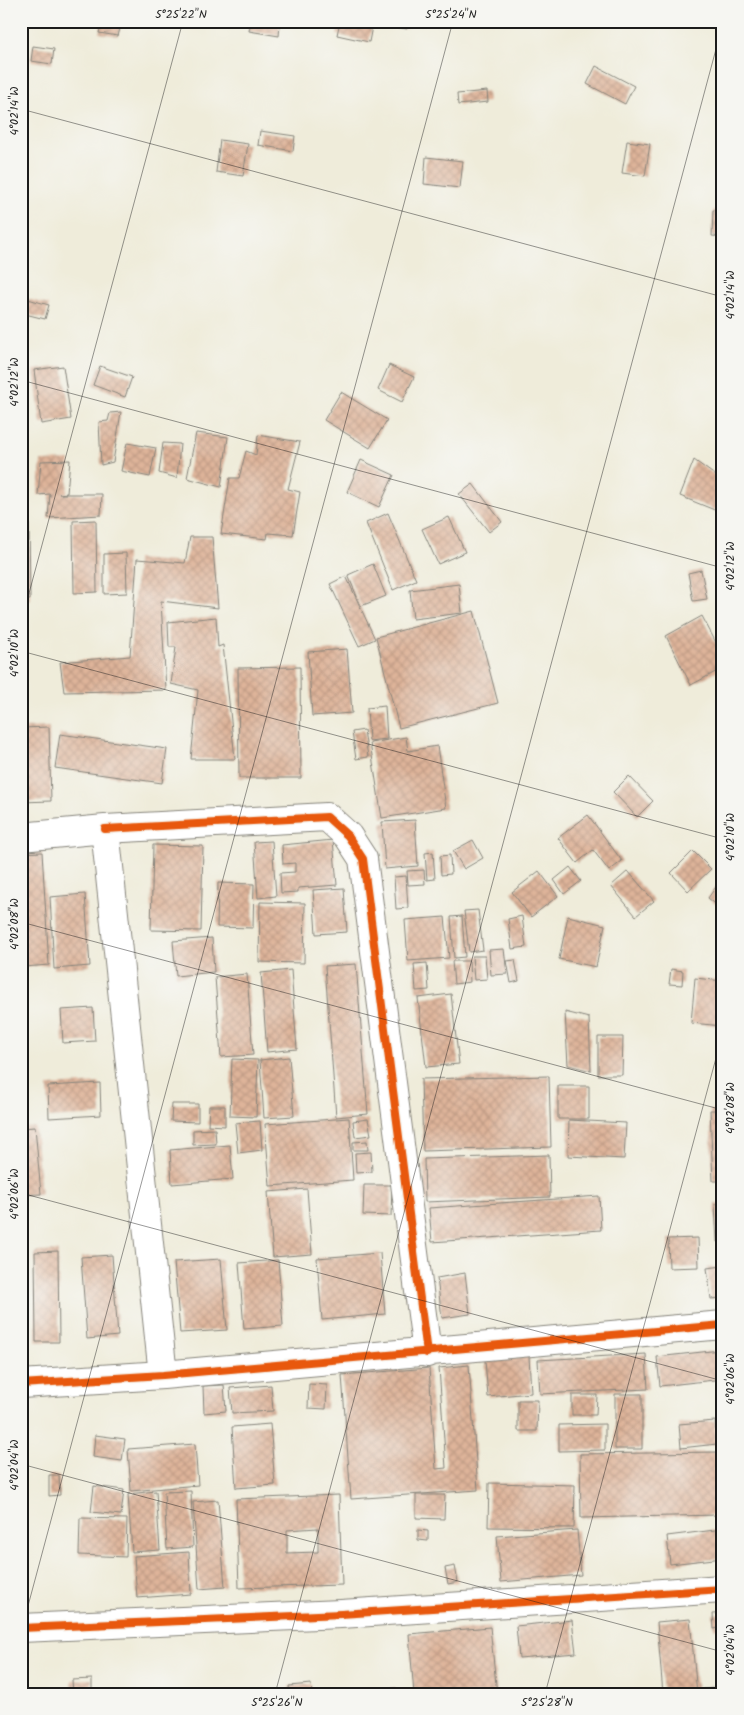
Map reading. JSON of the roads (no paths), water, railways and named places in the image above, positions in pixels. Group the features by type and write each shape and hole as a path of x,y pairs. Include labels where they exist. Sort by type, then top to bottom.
{"street":[{"path":"21,836 105,829 327,817 348,836 363,858 427,1353"},
{"path":"105,829 163,1375"},
{"path":"21,1384 163,1375 427,1353 723,1325"},
{"path":"21,1628 341,1614 723,1589"}]}
